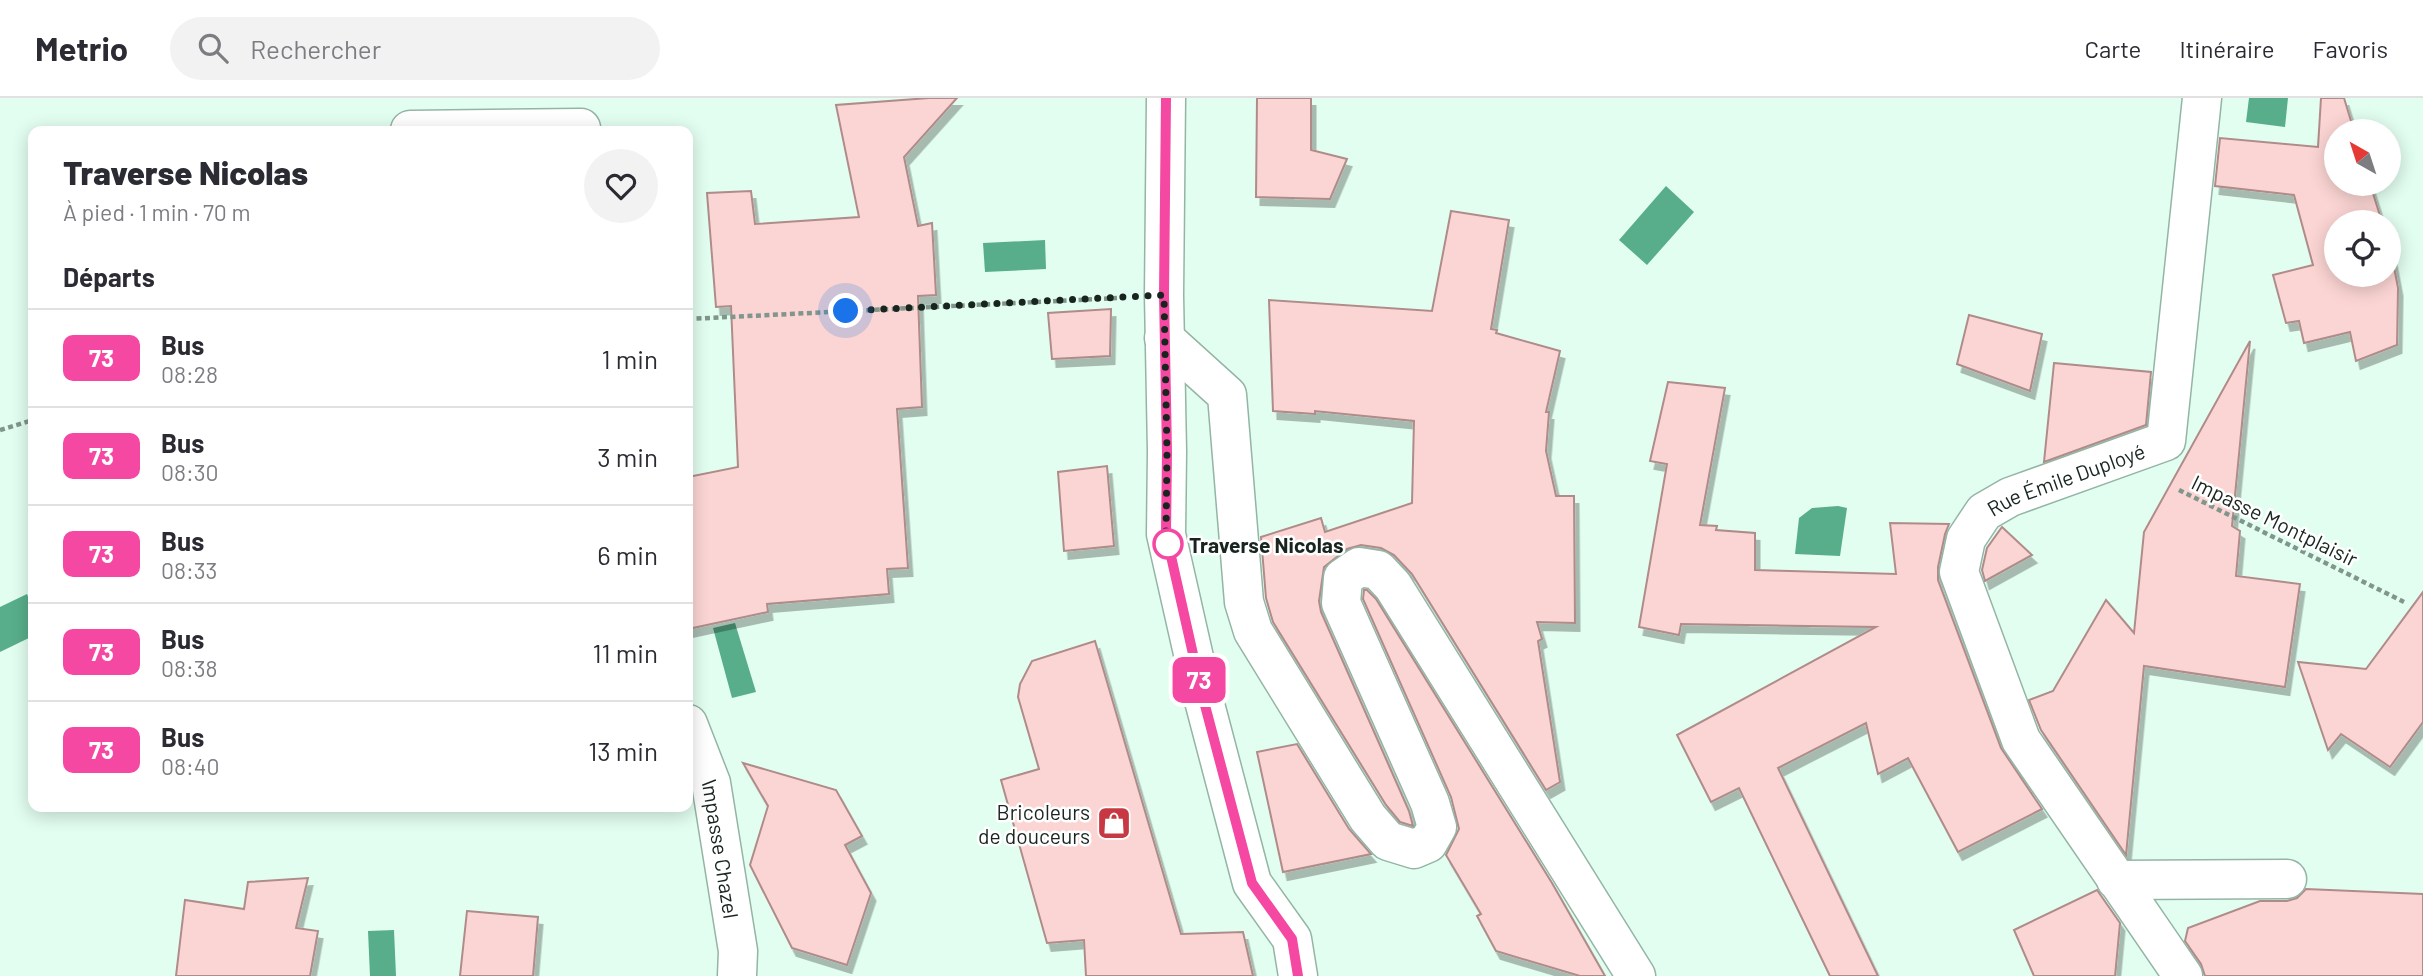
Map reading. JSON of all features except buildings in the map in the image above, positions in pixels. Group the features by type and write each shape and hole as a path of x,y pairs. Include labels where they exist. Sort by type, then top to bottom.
{"street":[{"path":"408,98 410,126"},
{"path":"1166,98 1166,534 1202,694 1252,883 1292,939 1298,976"},
{"name":"Rue Émile Duployé","path":"2183,976 2021,740 1959,572 1966,539 1984,512 2010,497 2166,441 2202,98"},
{"path":"1164,338 1227,395 1244,602 1253,631 1368,818 1388,841 1414,849 1428,843 1437,827 1430,803 1341,603 1343,578 1359,566 1378,570 1393,586 1636,976"},
{"name":"Impasse Chazel","path":"693,737 711,783 738,951 737,976"},
{"path":"2116,880 2287,879"}],"path":[{"path":"693,319 1164,295"},
{"path":"0,430 28,422"},
{"name":"Impasse Montplaisir","path":"2166,441 2171,457 2173,487 2404,602"}],"shaded area":[{"path":"2249,98 2288,98 2285,127 2246,122"},
{"path":"1666,186 1694,212 1647,265 1619,240"},
{"path":"1045,240 1046,269 985,272 983,243"},
{"path":"1812,508 1847,508 1840,556 1795,554 1799,518"},
{"path":"27,594 28,638 0,652 0,607"},
{"path":"735,623 756,692 732,698 713,628"},
{"path":"394,930 396,976 370,976 368,931"}],"bus line":[{"name":"73","path":"1166,98 1166,534 1202,694 1252,883 1292,939 1298,976"}],"place":[{"name":"Traverse Nicolas","path":"1168,544"},
{"name":"Bricoleurs de douceurs","path":"1114,823"}],"route":[{"path":"846,311 1164,295 1168,544"}]}
